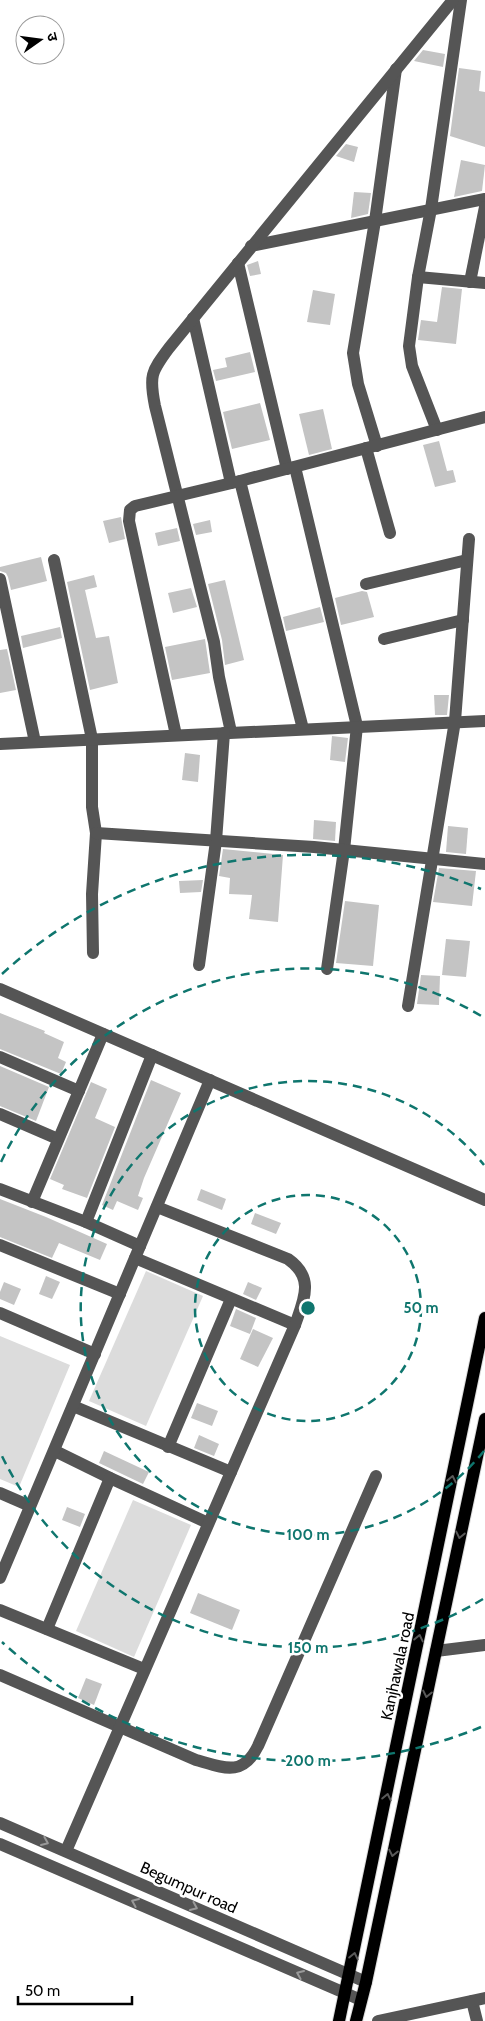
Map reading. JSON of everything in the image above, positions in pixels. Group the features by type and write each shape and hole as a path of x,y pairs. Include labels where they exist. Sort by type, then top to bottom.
{"main road":[{"name":"Kanjhawala road","path":"339,2021 485,1318"},
{"path":"356,2021 366,1982 485,1419"}],"street":[{"path":"199,966 228,732 214,642 176,496 155,406 151,376 157,364 193,318 453,0"},
{"path":"437,430 412,366 409,346 461,0"},
{"path":"390,533 352,353 375,221 396,69"},
{"path":"251,246 485,199"},
{"path":"470,282 485,207"},
{"path":"238,262 357,726 344,850 327,969"},
{"path":"418,277 485,283"},
{"path":"193,318 303,729"},
{"path":"176,736 129,521 130,510 135,506 236,482 485,417"},
{"path":"408,1006 456,721 469,539"},
{"path":"54,560 92,739 92,808 96,833 92,894 93,953"},
{"path":"366,584 467,560"},
{"path":"0,579 35,742"},
{"path":"384,638 463,620"},
{"path":"0,744 485,721"},
{"path":"96,833 434,857 485,864"},
{"path":"0,990 485,1200"},
{"path":"32,1202 103,1034"},
{"path":"86,1222 152,1055"},
{"path":"0,1058 79,1091"},
{"path":"0,1578 210,1080"},
{"path":"0,1114 58,1139"},
{"path":"0,1189 86,1222 138,1252 231,1299 295,1325"},
{"path":"66,1851 295,1325 305,1295 305,1283 296,1266 288,1259 157,1207"},
{"path":"0,1245 120,1294"},
{"path":"168,1447 231,1299"},
{"path":"0,1313 95,1354"},
{"path":"73,1406 231,1472"},
{"path":"55,1451 208,1523"},
{"path":"0,1675 196,1760 220,1767 240,1766 251,1759 376,1476"},
{"path":"47,1629 110,1478"},
{"path":"0,1493 30,1506"},
{"path":"0,1610 144,1669"},
{"path":"436,1651 485,1645"},
{"name":"Begumpur road","path":"0,1823 366,1982"},
{"path":"0,1844 361,2000"},
{"path":"381,2021 423,2016 485,1998"},
{"path":"472,2001 477,2021"}],"shaded area":[{"path":"146,1271 203,1296 146,1426 89,1401"},
{"path":"0,1336 70,1365 19,1487 0,1479"},
{"path":"133,1500 191,1525 134,1657 76,1631"}],"building":[{"path":"423,50 445,54 443,67 414,61"},
{"path":"459,68 481,71 479,91 485,92 485,147 450,136"},
{"path":"346,144 358,147 354,162 336,156"},
{"path":"461,160 485,165 482,191 454,197"},
{"path":"354,192 371,193 368,214 351,218"},
{"path":"258,261 261,274 250,276 247,265"},
{"path":"442,287 462,289 456,344 418,340 421,320 437,322"},
{"path":"313,290 335,294 330,325 307,322"},
{"path":"250,352 255,372 216,381 213,370 227,367 225,358"},
{"path":"260,403 270,440 232,449 223,412"},
{"path":"323,409 332,449 309,455 299,414"},
{"path":"439,441 447,471 453,470 456,482 435,487 423,445"},
{"path":"121,517 125,539 109,543 103,521"},
{"path":"210,520 212,532 196,535 193,524"},
{"path":"177,528 180,541 158,546 155,533"},
{"path":"41,557 47,581 11,590 8,577 6,573 0,571 0,567"},
{"path":"94,575 97,587 85,590 96,638 109,636 118,683 90,690 67,582"},
{"path":"225,580 244,660 225,665 222,640 208,584"},
{"path":"191,588 197,607 173,613 168,593"},
{"path":"362,591 367,592 374,617 341,625 335,598"},
{"path":"320,607 324,622 286,631 283,617"},
{"path":"60,627 62,638 23,648 21,636"},
{"path":"205,639 210,673 172,680 165,647"},
{"path":"7,649 16,690 0,693 0,650"},
{"path":"434,695 449,695 447,715 435,715"},
{"path":"332,736 348,738 345,762 330,760"},
{"path":"185,753 200,755 198,782 182,780"},
{"path":"314,820 336,822 335,841 313,839"},
{"path":"448,826 468,828 466,854 446,852"},
{"path":"223,849 283,855 278,922 249,919 252,895 229,894 230,878 219,876"},
{"path":"439,868 476,871 472,906 433,902"},
{"path":"203,880 201,892 180,893 179,881"},
{"path":"345,901 379,905 373,966 336,963"},
{"path":"446,939 470,941 466,977 442,975"},
{"path":"421,975 440,976 439,1005 417,1004"},
{"path":"0,1013 45,1031 44,1033 64,1042 58,1058 66,1062 61,1074 0,1049"},
{"path":"0,1066 49,1087 36,1121 0,1106"},
{"path":"151,1080 181,1093 144,1178 138,1196 143,1198 138,1210 117,1201 113,1210 102,1205"},
{"path":"91,1082 107,1089 95,1118 115,1127 87,1198 62,1189 64,1185 50,1179"},
{"path":"201,1189 226,1199 222,1210 197,1200"},
{"path":"0,1199 107,1244 100,1260 59,1243 52,1258 0,1237"},
{"path":"255,1213 281,1223 276,1234 251,1224"},
{"path":"46,1276 60,1282 52,1299 39,1294"},
{"path":"4,1282 21,1289 14,1305 0,1299 0,1292"},
{"path":"248,1282 262,1288 256,1300 243,1294"},
{"path":"236,1309 256,1318 250,1334 230,1326"},
{"path":"253,1329 273,1338 258,1367 240,1359"},
{"path":"197,1403 218,1411 212,1426 191,1418"},
{"path":"199,1435 219,1444 214,1456 194,1448"},
{"path":"104,1451 149,1472 143,1484 99,1463"},
{"path":"67,1507 85,1514 80,1527 62,1520"},
{"path":"198,1593 240,1610 232,1630 190,1613"},
{"path":"86,1678 102,1684 94,1705 78,1698"}]}
